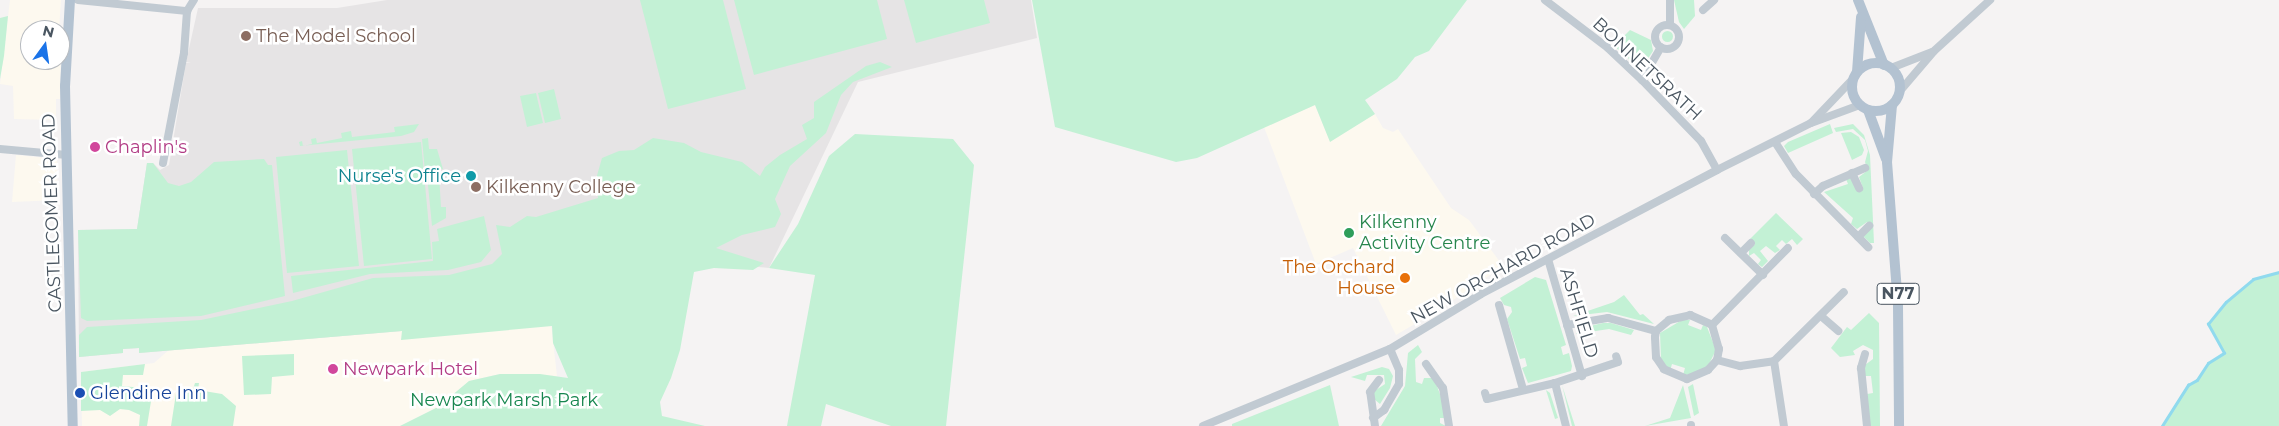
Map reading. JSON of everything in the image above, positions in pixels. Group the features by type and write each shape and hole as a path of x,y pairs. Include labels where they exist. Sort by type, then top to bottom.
{"main road":[{"name":"CASTLECOMER ROAD","path":"70,0 65,86 73,426"},
{"name":"N77","path":"1858,0 1861,11 1887,67 1897,76 1900,91 1892,105 1887,162 1898,306 1898,426"},
{"name":"N77","path":"1861,11 1861,50 1852,90 1864,108 1887,162"},
{"path":"1855,76 1873,64 1887,67"},
{"path":"1864,108 1878,111 1892,105"}],"street":[{"path":"78,0 187,11"},
{"path":"163,163 184,54 187,11 194,0"},
{"name":"BONNETSRATH","path":"1545,0 1608,48 1642,80 1701,141 1717,170"},
{"path":"1661,47 1673,47 1678,41 1679,33 1670,25 1670,0"},
{"path":"1703,10 1714,0"},
{"path":"1900,91 1934,51 1990,0"},
{"path":"1661,47 1656,34 1660,28 1670,25"},
{"path":"1642,80 1661,47"},
{"path":"1887,67 1934,51"},
{"name":"NEW ORCHARD ROAD","path":"1811,123 1855,76"},
{"name":"NEW ORCHARD ROAD","path":"1203,426 1390,349 1548,260 1717,170 1811,123 1864,108"},
{"path":"1775,142 1787,164 1814,194 1868,247"},
{"path":"0,148 67,155"},
{"path":"1814,194 1865,168"},
{"path":"1852,174 1859,188"},
{"path":"1858,237 1869,226"},
{"path":"1724,238 1763,275"},
{"path":"1741,253 1751,243"},
{"path":"1712,325 1788,248"},
{"name":"ASHFIELD","path":"1548,260 1582,376"},
{"path":"1717,360 1740,366 1774,361 1844,292"},
{"path":"1499,304 1523,389"},
{"path":"1502,314 1510,310"},
{"path":"1567,325 1608,318 1656,331 1679,316 1700,318 1712,325 1719,344 1717,360 1708,370 1694,378 1681,378 1669,373 1656,357 1656,331"},
{"path":"1821,316 1838,331"},
{"path":"1374,422 1384,410 1399,384 1399,370 1390,349"},
{"path":"1866,354 1861,368 1866,426"},
{"name":"ASHFIELD","path":"1485,393 1487,399 1582,376 1618,362 1616,356"},
{"path":"1774,361 1784,426"},
{"path":"1426,364 1443,388 1449,426"},
{"path":"1374,422 1370,392 1378,380"},
{"path":"1555,383 1566,426"}],"shaded area":[{"path":"10,0 61,0 60,20 20,20 20,70 60,70 60,99 56,99 56,120 14,119 13,86 0,84"},
{"name":"Kilkenny College","path":"387,0 1031,0 1037,38 858,82 769,268 702,262 402,331 139,353 139,348 123,349 123,353 79,357 78,230 137,229 147,163 153,163 160,170 169,165 186,63 191,63 186,62 198,8 337,8"},
{"path":"1315,105 1330,141 1375,114 1383,128 1393,132 1398,129 1451,208 1469,220 1503,266 1440,309 1427,312 1425,318 1396,335 1353,248 1316,264 1264,127"},
{"path":"16,155 57,159 58,200 12,202"},
{"name":"Newpark Hotel","path":"550,314 557,376 500,374 469,381 438,407 400,426 82,426 81,372 154,363 170,349"}],"green space":[{"path":"640,0 723,0 746,89 668,109"},
{"path":"734,0 877,0 887,39 754,75"},
{"path":"904,0 984,0 990,23 916,43"},
{"path":"1032,0 1467,0 1429,51 1415,57 1397,79 1365,100 1375,114 1330,142 1315,105 1197,158 1176,162 1055,127"},
{"path":"1674,0 1694,0 1695,16 1684,29 1679,22"},
{"path":"8,16 4,56 0,79 0,18"},
{"path":"1630,30 1651,40 1653,51 1645,63 1636,65 1614,46"},
{"path":"1667,30 1673,36 1667,42 1661,36"},
{"name":"Newpark Marsh Park","path":"880,62 892,67 853,82 841,95 826,133 790,166 775,199 781,214 775,227 742,235 716,248 764,263 753,270 714,268 694,272 680,350 671,378 660,402 662,416 705,426 400,426 438,407 469,381 500,374 540,374 568,378 553,343 552,326 401,340 402,331 139,353 139,348 123,349 123,353 79,357 79,335 87,327 201,320 292,301 373,278 449,275 492,264 502,254 496,225 510,227 527,216 536,217 598,198 596,179 602,158 619,151 634,150 653,138 684,143 701,152 742,162 760,176 765,167 780,155 807,139 802,125 814,118 814,102 866,66"},
{"path":"554,89 561,119 545,123 538,93"},
{"path":"536,93 543,123 527,127 520,96"},
{"path":"419,124 414,132 401,136 305,145 312,144 311,139 316,138 317,143 342,138 341,133 351,131 352,137 395,132 394,127"},
{"path":"1830,124 1833,133 1788,153 1784,146 1788,142"},
{"path":"1853,124 1864,135 1870,155 1874,243 1870,243 1863,236 1872,226 1867,222 1857,229 1851,224 1853,218 1824,192 1848,184 1846,179 1851,179 1857,191 1863,188 1859,177 1868,170 1865,162 1868,151 1865,140 1853,129 1836,132 1834,128"},
{"path":"1851,132 1859,137 1864,150 1862,155 1852,160 1841,133"},
{"path":"855,134 953,139 974,165 946,426 891,426 826,404 821,426 787,426 815,275 769,268 798,224 829,156"},
{"path":"428,138 429,149 437,149 443,169 425,172 422,139"},
{"path":"421,142 432,259 364,266 352,149"},
{"path":"347,150 359,266 287,273 276,157"},
{"path":"264,159 268,165 272,165 285,296 201,316 87,321 81,318 78,230 137,229 147,163 153,163 168,183 179,186 191,182 214,162"},
{"path":"439,174 441,207 446,207 446,218 432,226 427,175"},
{"path":"1776,213 1803,239 1797,245 1792,239 1786,244 1782,240 1776,246 1780,250 1775,253 1766,246 1760,251 1768,261 1762,267 1758,264 1761,260 1754,253 1749,256 1749,250 1755,244 1750,239"},
{"path":"484,216 491,250 481,262 448,270 370,274 293,293 291,276 433,261 432,242 439,241 437,229"},
{"path":"2279,272 2279,426 2162,426 2188,385 2197,380 2208,363 2224,354 2208,324 2226,302 2253,279"},
{"path":"1535,277 1546,280 1566,345 1561,347 1563,355 1569,353 1572,366 1571,371 1528,383 1522,368 1527,366 1525,358 1520,359 1507,319 1512,312 1511,307 1504,305 1500,298"},
{"path":"1624,295 1640,315 1643,314 1654,324 1607,312 1573,316 1614,302"},
{"path":"1869,313 1879,323 1880,426 1870,426 1867,394 1873,393 1871,376 1865,376 1865,365 1873,359 1873,350 1863,345 1853,351 1855,355 1840,357 1831,348 1847,327 1851,330"},
{"path":"1682,320 1690,320 1688,325 1701,330 1703,325 1707,327 1716,350 1707,368 1695,374 1683,375 1685,368 1672,364 1670,371 1661,359 1660,333"},
{"path":"1611,323 1634,330 1631,335 1609,329 1576,334 1581,328"},
{"path":"1418,345 1422,352 1415,359 1416,382 1422,384 1424,378 1434,378 1444,405 1445,418 1440,418 1440,423 1446,426 1381,426 1405,386 1408,353"},
{"path":"294,354 294,375 272,377 271,394 244,395 242,356"},
{"path":"145,364 143,375 123,375 122,386 153,389 147,426 139,426 140,415 129,410 120,409 110,416 100,410 81,411 81,372"},
{"path":"1382,367 1389,369 1393,376 1390,388 1380,404 1374,399 1373,392 1385,384 1384,375 1367,375 1365,381 1351,377"},
{"path":"195,383 199,383 198,390 222,394 236,406 233,426 171,426 177,387 193,389"},
{"path":"1693,384 1699,413 1694,416 1688,387"},
{"path":"1330,385 1339,426 1232,426 1232,424"},
{"path":"1562,385 1575,426 1572,426"},
{"path":"1683,385 1691,418 1645,426 1670,418"},
{"path":"1546,390 1550,393 1558,418 1555,419"}],"waterway":[{"path":"2162,426 2188,385 2197,380 2208,363 2224,353 2208,324 2226,302 2253,279 2279,272"}],"place":[{"name":"The Model School","path":"246,36"},
{"name":"Chaplin's","path":"95,147"},
{"name":"Nurse's Office","path":"471,176"},
{"name":"Kilkenny College","path":"476,187"},
{"name":"Kilkenny Activity Centre","path":"1349,233"},
{"name":"The Orchard House","path":"1405,278"},
{"name":"Newpark Hotel","path":"333,369"},
{"name":"Glendine Inn","path":"80,393"}]}
